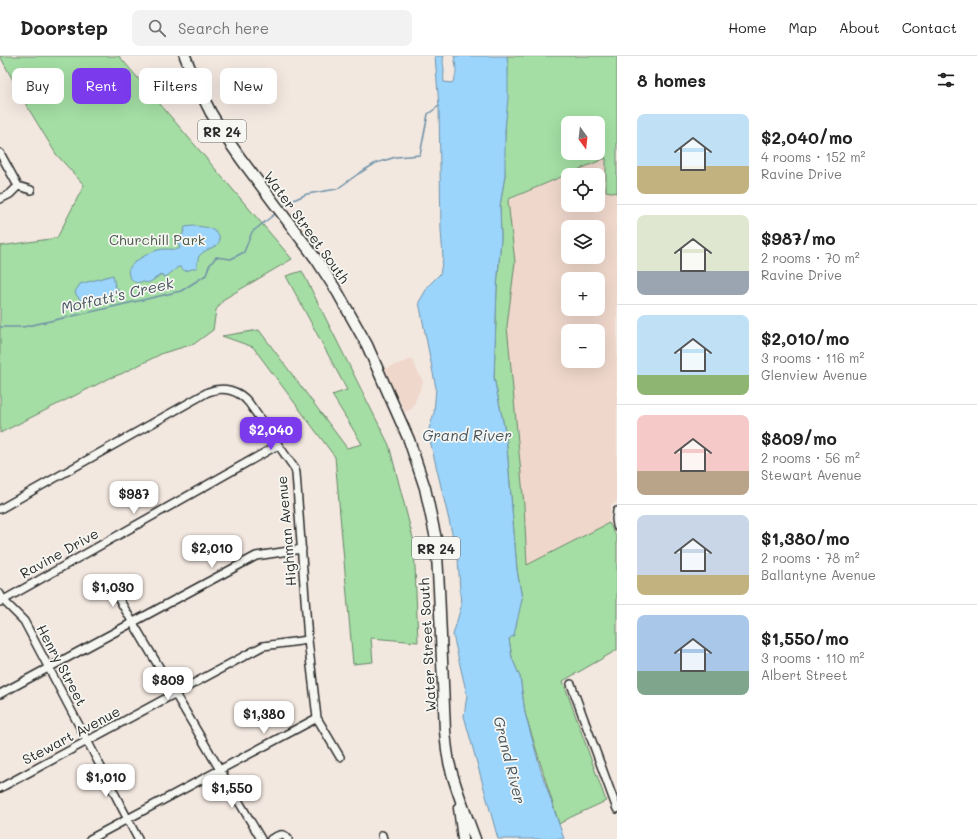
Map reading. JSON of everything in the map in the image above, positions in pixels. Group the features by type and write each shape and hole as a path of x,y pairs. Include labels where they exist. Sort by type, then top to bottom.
{"main road":[{"name":"Water Street South","path":"185,56 195,81 219,126 284,218 316,259 338,293 368,345 409,440 425,488 436,539 445,731 449,763 454,782 475,839"},
{"path":"454,782 463,839"}],"street":[{"path":"0,153 18,186 31,190"},
{"path":"0,199 10,194 18,186"},
{"name":"Highman Avenue","path":"0,508 205,393 216,389 224,389 232,391 243,397 295,469 308,640 317,718 340,757"},
{"name":"Ravine Drive","path":"1,598 278,445"},
{"path":"616,513 617,526"},
{"path":"0,694 256,556 302,549"},
{"path":"110,584 261,839"},
{"name":"Henry Street","path":"1,598 24,620 138,839"},
{"name":"Stewart Avenue","path":"0,788 262,646 308,640"},
{"path":"570,684 617,809"},
{"path":"90,839 317,718"},
{"path":"271,839 278,835 282,835 288,839"}],"shaded area":[{"path":"606,158 606,191 617,193 617,502 611,505 609,523 527,565 524,505 507,326 515,262 508,201 561,177 561,212 605,212 605,168 582,168 601,160 605,160"},
{"path":"412,359 423,382 412,409 405,412 384,369"}],"green space":[{"name":"Churchill Park","path":"0,56 119,56 129,68 72,68 72,104 131,104 131,70 139,79 139,104 160,104 292,259 224,299 216,310 213,330 194,344 163,353 0,433 0,246 57,238 84,185 56,154 26,104 64,104 64,68 12,68 12,79"},
{"path":"507,56 617,56 617,193 606,191 605,116 561,116 561,160 601,160 582,168 561,168 561,177 509,199 508,201 515,262 507,326 524,505 527,565 609,523 617,538 617,650 563,681 606,801 559,824 525,713 520,677 512,658 509,639 522,599 517,570 506,436 494,378 497,287 501,238 500,206 505,175 504,158 508,67"},
{"path":"302,271 389,445 414,542 418,642 371,638 373,662 353,664 335,457 253,347 222,336 259,330 347,448 362,444 332,395 347,390 286,276"}],"water":[{"name":"Grand River","path":"435,56 444,56 444,82 452,83 456,73 454,56 507,56 508,98 505,130 505,175 500,206 501,238 497,287 494,378 506,436 517,570 522,599 514,635 509,639 512,658 520,677 525,713 541,771 564,839 498,839 464,716 467,695 453,635 461,607 458,558 428,432 434,413 436,388 419,302 429,285 440,274 443,258 441,230 439,106"},
{"path":"193,226 209,228 215,231 220,238 218,244 199,256 196,268 185,271 178,267 167,276 163,277 162,274 148,282 137,283 130,278 128,273 129,268 136,261 147,254 158,250 179,249 180,247 176,240 183,234 185,227"},
{"path":"113,275 115,286 118,289 118,292 115,294 82,301 77,296 75,292 80,284"}],"waterway":[{"name":"Moffatt's Creek","path":"282,208 289,202 307,194 337,189 376,163 396,157 420,155 428,114 439,106"},
{"name":"Moffatt's Creek","path":"0,327 23,327 181,291 206,275 209,266 216,257 231,259 244,252 252,232 276,213"}]}
